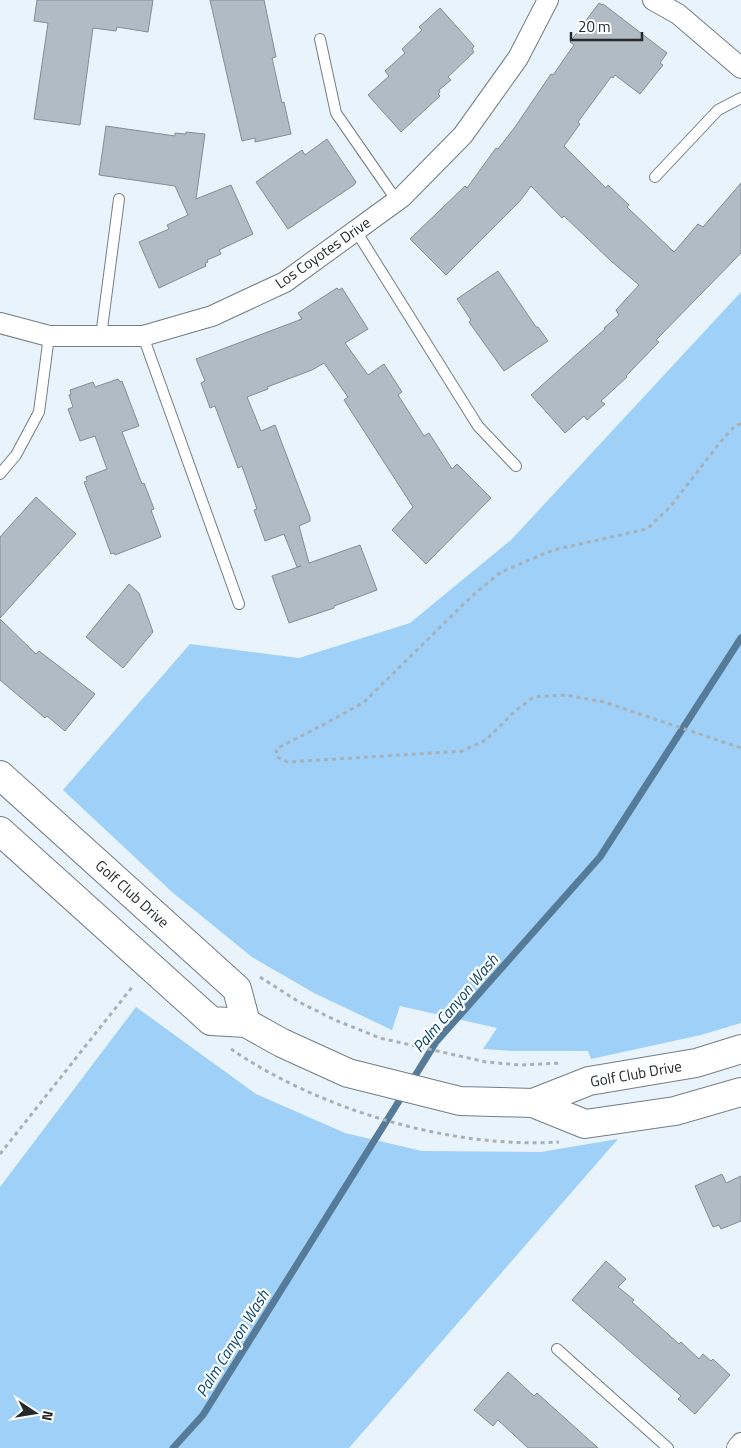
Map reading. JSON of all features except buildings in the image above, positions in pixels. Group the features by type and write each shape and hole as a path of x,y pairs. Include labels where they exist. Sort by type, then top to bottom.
{"street":[{"name":"Los Coyotes Drive","path":"0,323 49,336 143,336 212,316 285,282 397,201 463,135 518,58 548,0"},
{"path":"653,0 678,14 741,68"},
{"name":"Golf Club Drive","path":"0,775 237,989 246,1023"},
{"name":"Golf Club Drive","path":"0,831 211,1021 246,1023 282,1043 348,1073 460,1101 533,1103 585,1124 675,1110 741,1092"},
{"name":"Golf Club Drive","path":"533,1103 588,1081 696,1063 741,1049"},
{"path":"736,1448 741,1443"}],"lane":[{"path":"320,39 336,113 397,201"},
{"path":"655,177 718,110 741,98"},
{"path":"101,336 119,198"},
{"path":"356,231 478,426 516,466"},
{"path":"0,474 16,455 39,412 49,336"},
{"path":"143,336 239,604"},
{"path":"557,1349 668,1448"}],"path":[{"path":"741,424 736,426 722,440 670,507 647,528 553,550 501,572 473,595 364,702 276,749 277,757 288,762 462,751 486,740 515,711 534,697 566,695 604,702 741,748"},
{"path":"260,977 299,1002 335,1020 380,1038 469,1059"},
{"path":"0,1154 131,988"},
{"path":"364,1114 431,1131"}],"shaded area":[{"path":"741,292 741,1023 701,1035 591,1059 588,1051 483,1049 497,1028 400,1006 392,1030 314,993 252,957 172,892 63,790 190,644 299,658 410,623 511,540"},
{"path":"136,1007 256,1094 345,1133 422,1151 541,1152 618,1139 349,1448 0,1448 0,1187"}],"waterway":[{"name":"Palm Canyon Wash","path":"410,1084 436,1042 600,857 741,638"},
{"name":"Palm Canyon Wash","path":"173,1448 203,1415 404,1093"}]}
